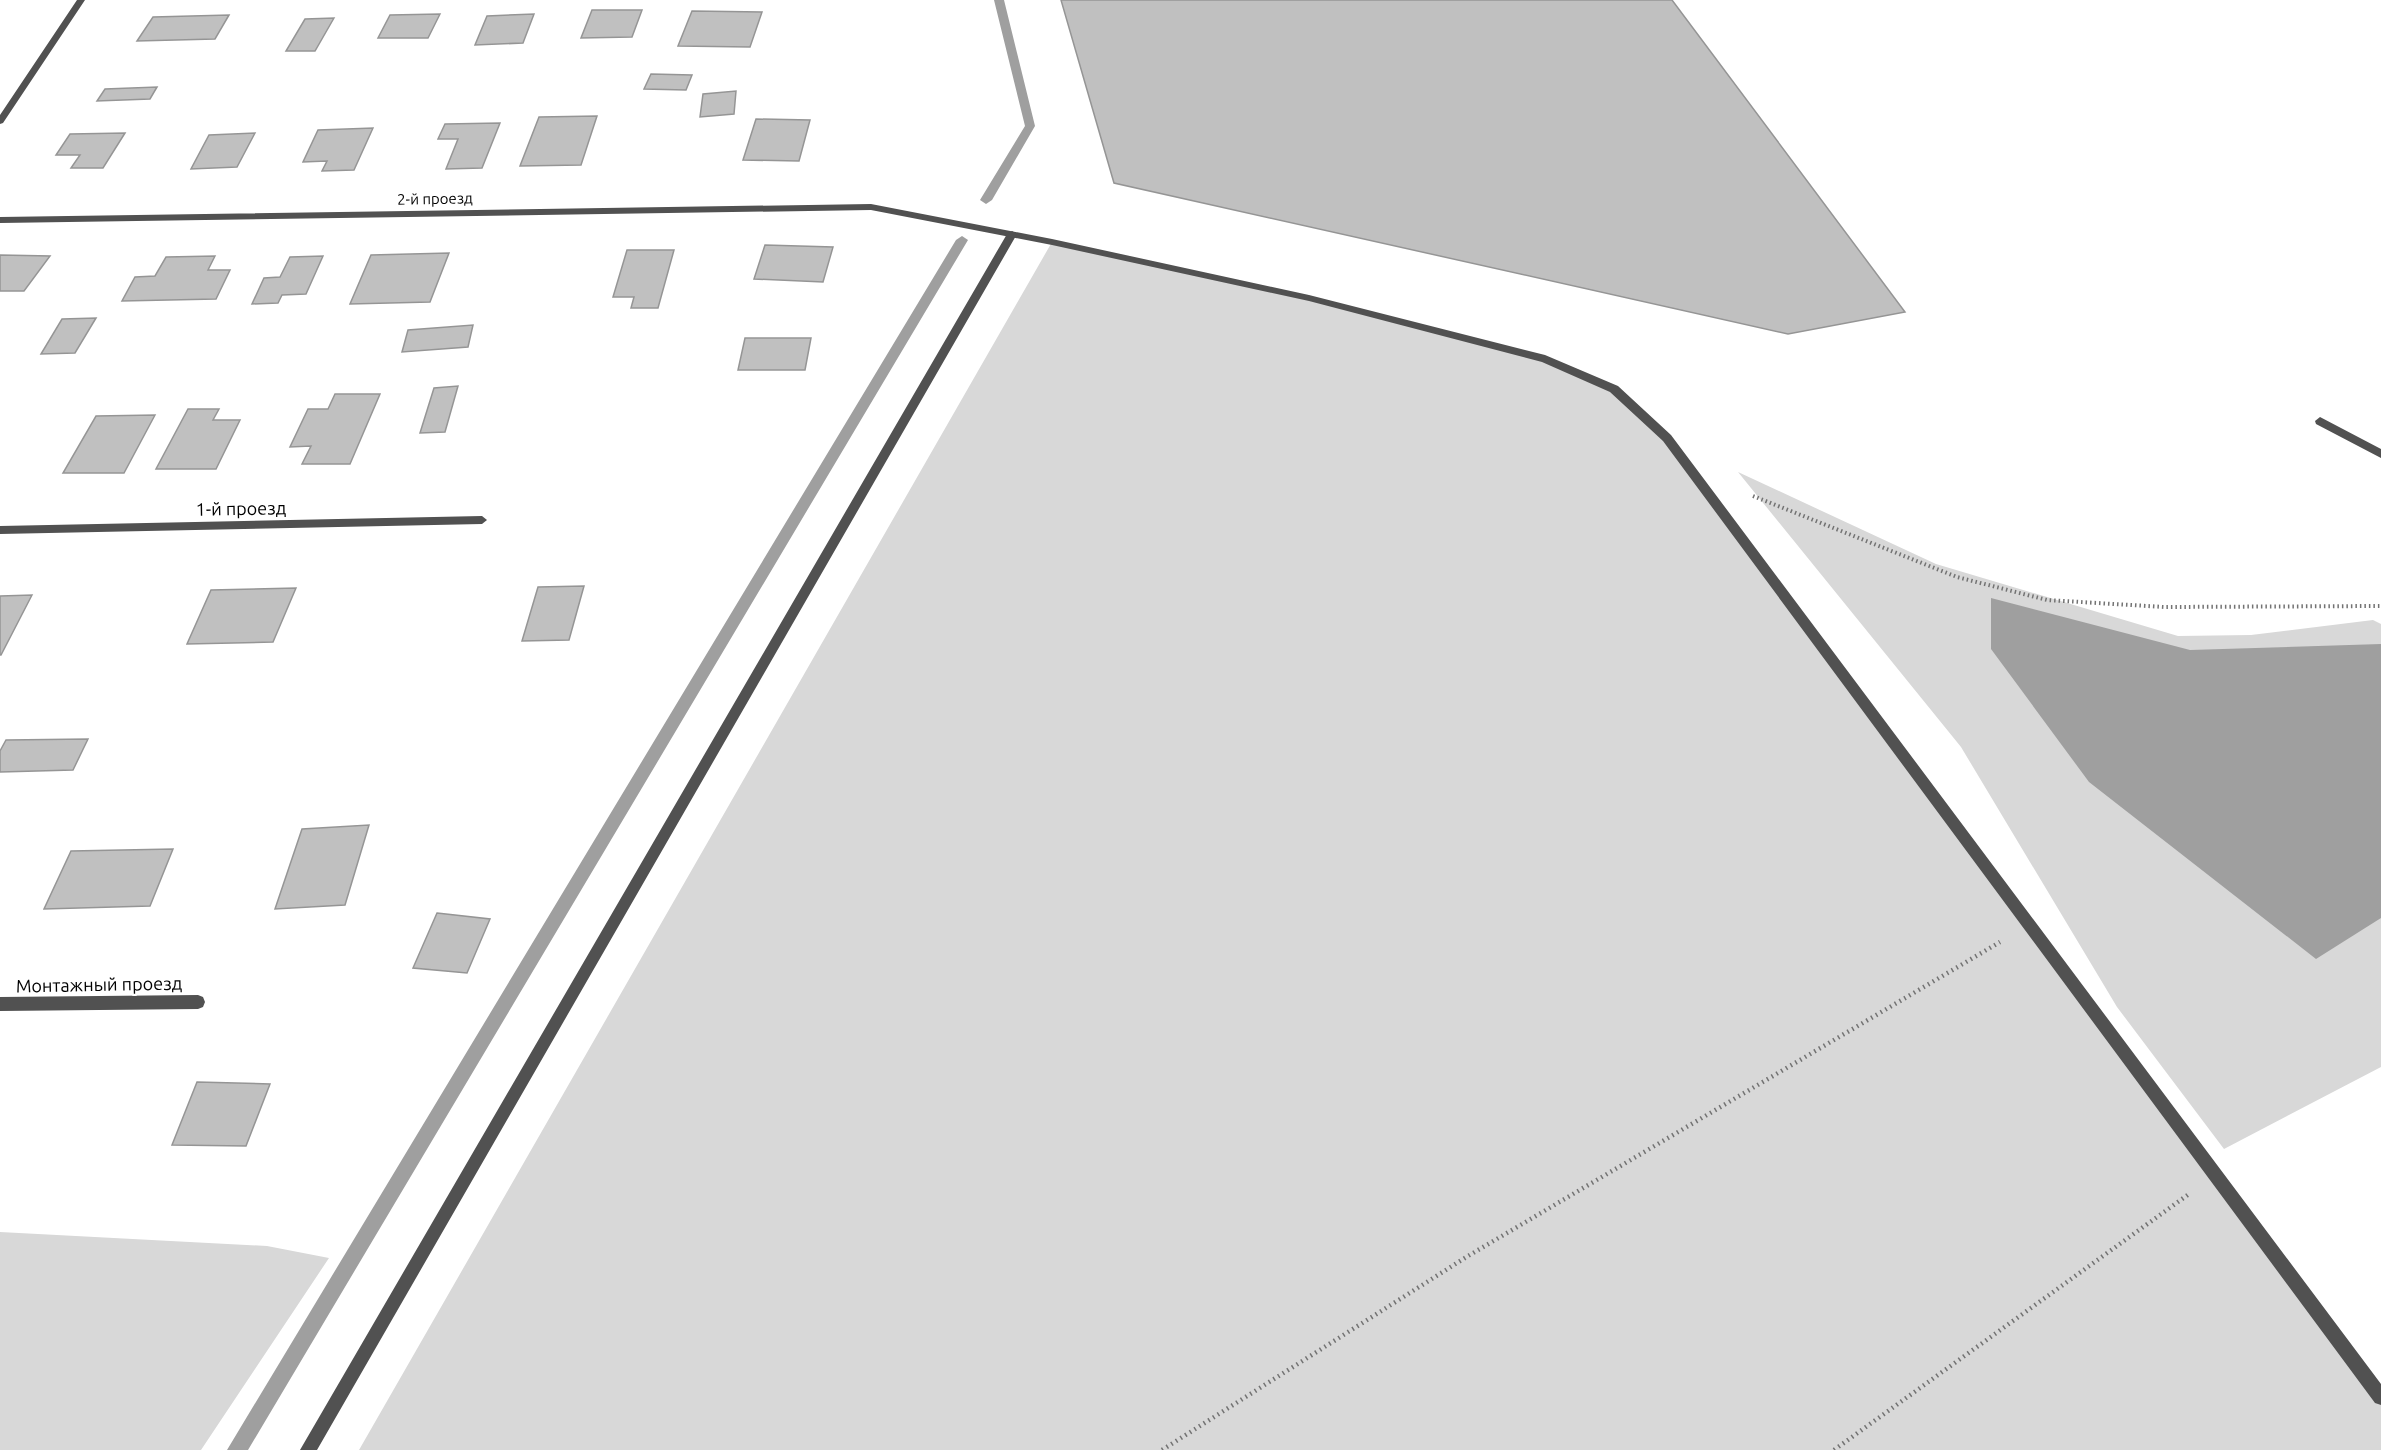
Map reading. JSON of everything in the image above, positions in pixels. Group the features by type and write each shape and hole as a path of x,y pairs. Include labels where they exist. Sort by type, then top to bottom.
{"street":[{"path":"0,121 81,0"},
{"name":"2-й проезд","path":"0,220 871,207 1012,234 1308,298 1545,359 1614,389 1667,438 2381,1397"},
{"path":"308,1450 1012,234"},
{"path":"2320,421 2381,454"},
{"name":"1-й проезд","path":"0,530 482,520"},
{"name":"Монтажный проезд","path":"0,1004 198,1002"}],"path":[{"path":"1748,495 1957,577 2047,600 2164,607 2381,606"},
{"path":"1162,1450 1468,1256 2029,925"},
{"path":"1834,1450 2216,1174"}],"shaded area":[{"path":"1052,242 1309,298 1545,359 1614,389 1667,438 2381,1397 2381,1450 359,1450"},
{"path":"1738,472 1936,564 2178,636 2251,635 2373,620 2381,624 2381,1067 2224,1149 2117,1007 1961,747"},
{"path":"1991,598 2190,650 2381,644 2381,918 2316,959 2089,782 1991,649"},
{"path":"0,1232 267,1246 329,1258 201,1450 0,1450"}],"building":[{"path":"1061,0 1672,0 1905,312 1788,334 1114,183"},
{"path":"592,10 642,10 632,37 581,38"},
{"path":"692,11 762,12 750,47 678,46"},
{"path":"440,14 428,38 378,38 390,15"},
{"path":"534,14 523,43 475,45 487,16"},
{"path":"229,15 215,39 137,41 153,17"},
{"path":"334,18 315,51 286,51 305,19"},
{"path":"651,74 692,75 686,90 644,89"},
{"path":"157,87 150,99 97,101 105,89"},
{"path":"736,91 734,114 700,117 703,94"},
{"path":"597,116 581,165 520,166 539,117"},
{"path":"756,119 810,120 799,161 743,160"},
{"path":"500,123 482,168 446,169 458,139 438,139 445,124"},
{"path":"373,128 354,170 322,171 327,161 303,162 318,130"},
{"path":"125,133 103,168 71,168 80,155 56,155 70,134"},
{"path":"255,133 237,167 191,169 209,135"},
{"path":"765,245 833,247 823,282 754,279"},
{"path":"627,250 674,250 658,308 631,308 634,297 613,297"},
{"path":"449,253 430,302 350,304 371,255"},
{"path":"0,255 50,256 24,291 0,291"},
{"path":"215,256 208,270 230,270 216,299 122,301 135,277 155,276 166,257"},
{"path":"323,256 306,294 282,295 278,303 252,304 264,278 280,277 290,257"},
{"path":"96,318 75,353 41,354 62,319"},
{"path":"473,325 468,347 402,352 408,330"},
{"path":"745,338 811,338 805,370 738,370"},
{"path":"458,386 445,432 420,433 434,388"},
{"path":"335,394 380,394 350,464 302,464 311,446 290,447 308,409 328,409"},
{"path":"188,409 219,409 213,420 240,420 216,469 156,469"},
{"path":"155,415 124,473 63,473 96,416"},
{"path":"584,586 569,640 522,641 538,587"},
{"path":"296,588 273,642 187,644 211,590"},
{"path":"32,595 1,655 0,655 0,596"},
{"path":"88,739 73,770 0,772 0,751 6,740"},
{"path":"369,825 345,905 275,909 302,829"},
{"path":"173,849 150,906 44,909 71,851"},
{"path":"437,913 490,919 467,973 413,968"},
{"path":"197,1082 270,1084 246,1146 172,1145"}],"waterway":[{"path":"986,200 1030,126 999,0"},
{"path":"237,1450 962,240"}]}
